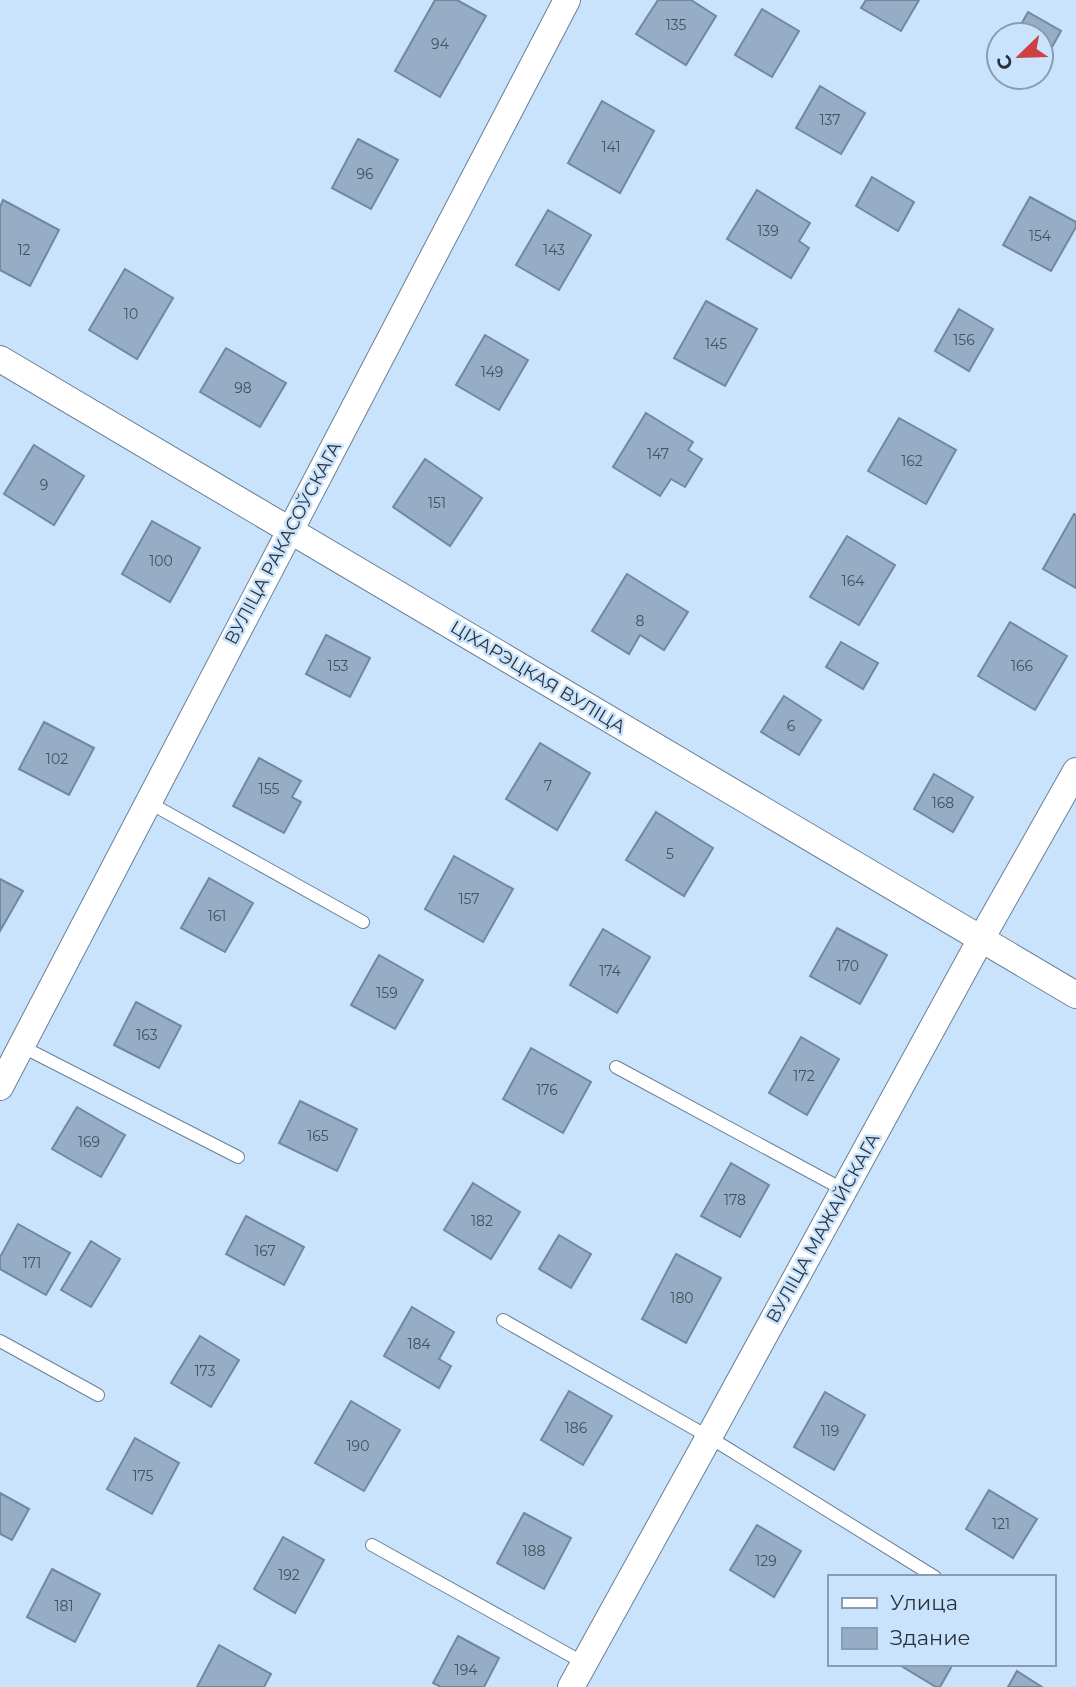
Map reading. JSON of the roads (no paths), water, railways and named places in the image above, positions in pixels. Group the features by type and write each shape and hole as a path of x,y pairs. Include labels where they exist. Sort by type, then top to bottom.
{"street":[{"name":"ВУЛІЦА РАКАСОЎСКАГА","path":"0,1087 567,0"},
{"name":"ЦІХАРЭЦКАЯ ВУЛІЦА","path":"0,359 1076,995"},
{"name":"ВУЛІЦА МАЖАЙСКАГА","path":"571,1687 1076,771"}],"lane":[{"path":"148,802 363,922"},
{"path":"21,1046 238,1157"},
{"path":"616,1067 844,1190"},
{"path":"503,1320 709,1437 932,1575"},
{"path":"0,1340 98,1395"},
{"path":"372,1545 584,1663"}]}
